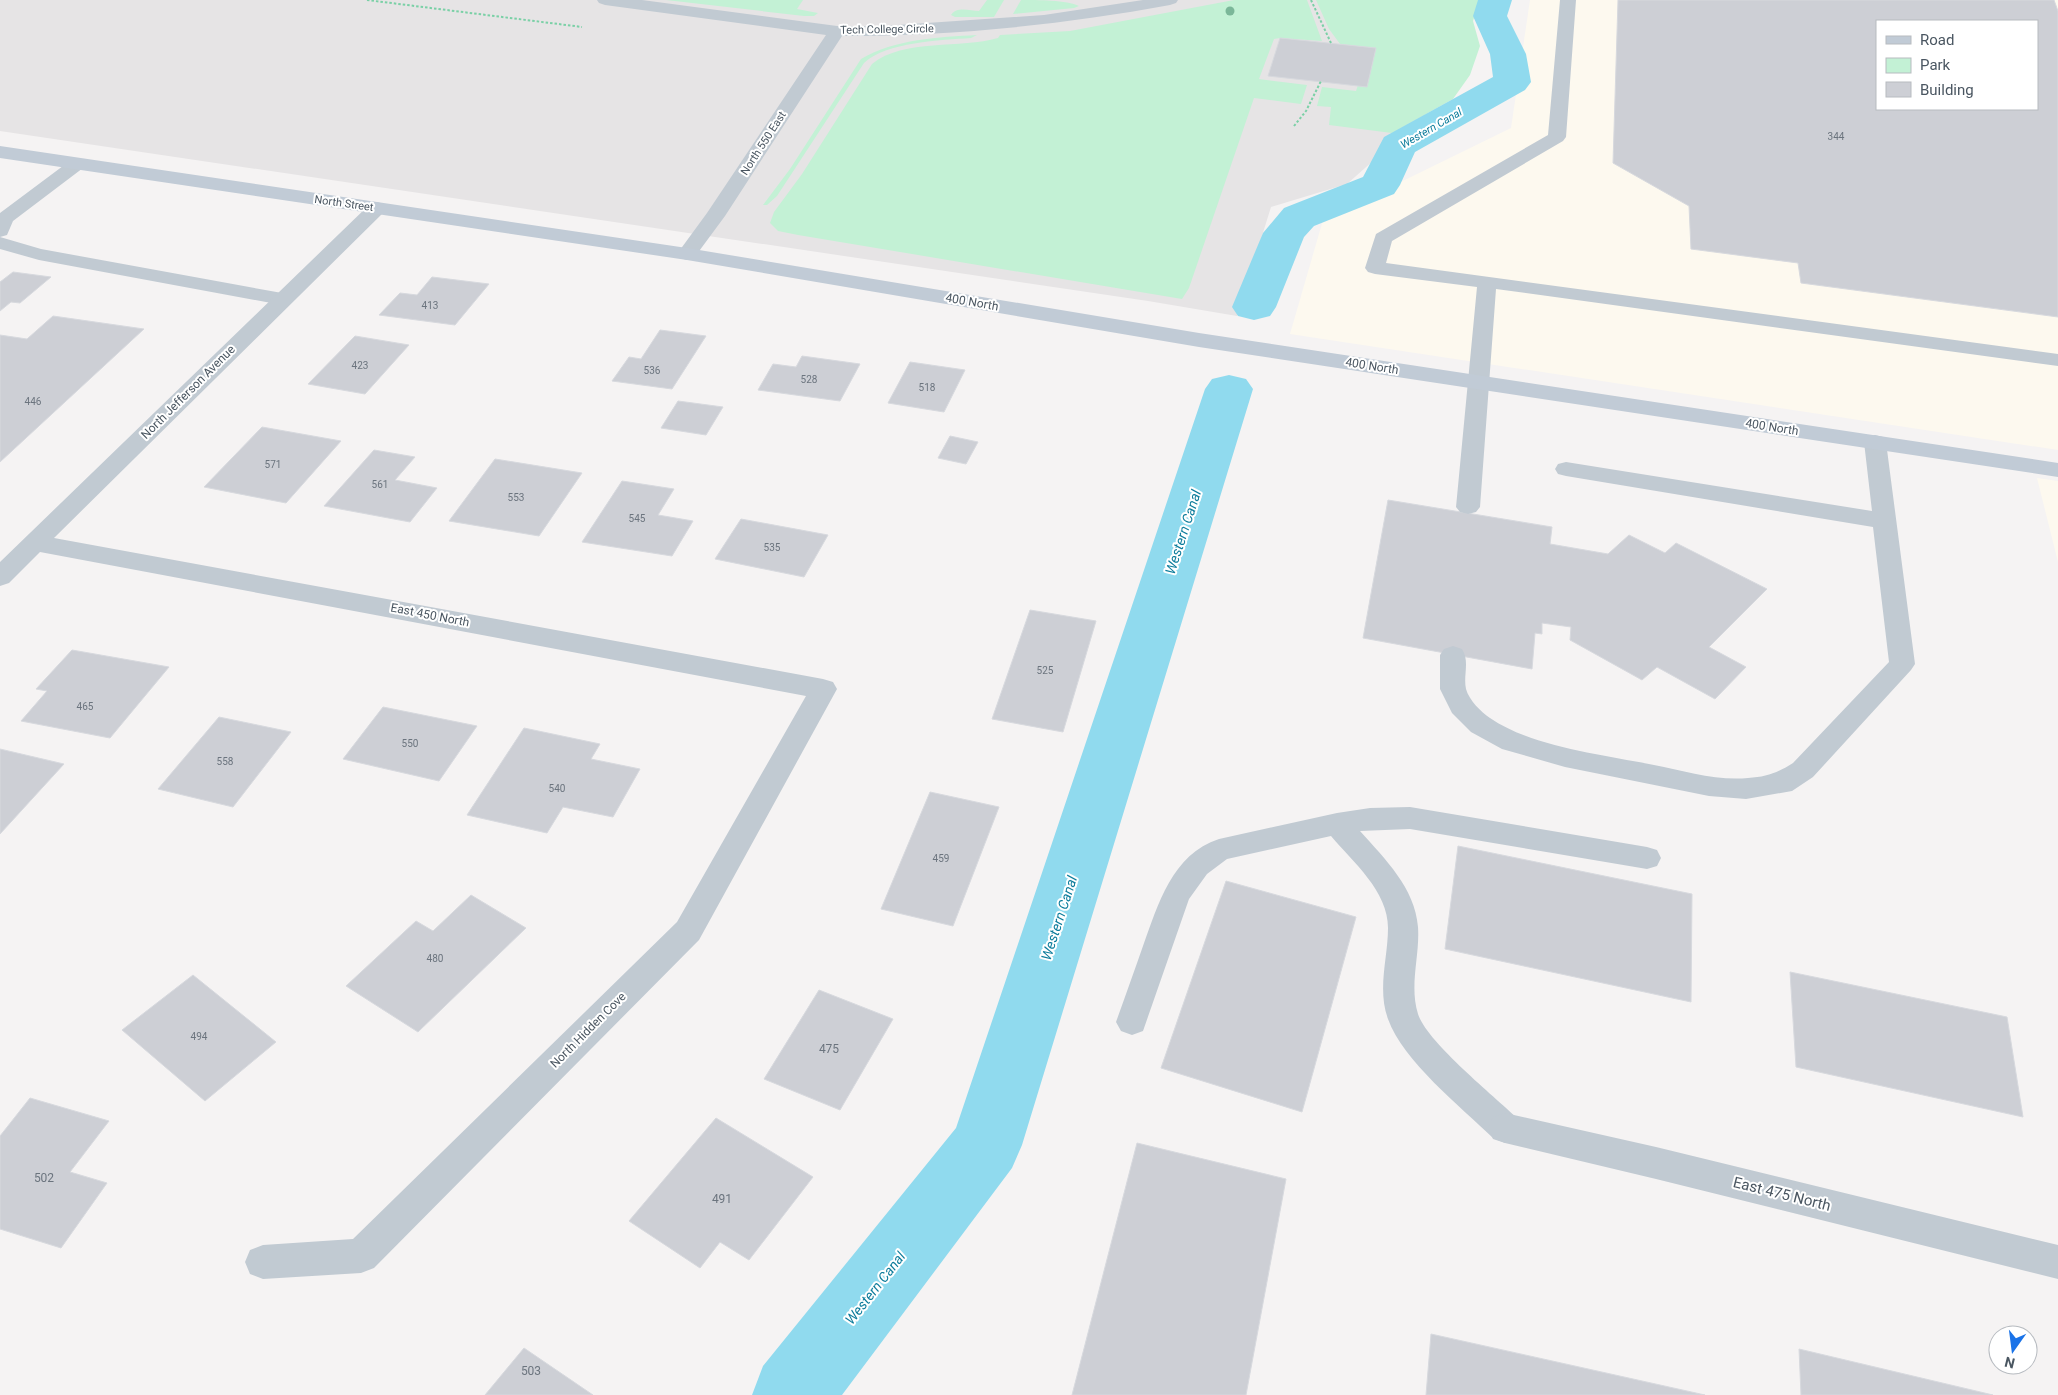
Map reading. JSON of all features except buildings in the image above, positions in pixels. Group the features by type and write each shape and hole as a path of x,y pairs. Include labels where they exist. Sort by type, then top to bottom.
{"main road":[{"name":"North Street","path":"0,152 687,254"},
{"name":"400 North","path":"687,254 1199,340 2058,470"}],"street":[{"name":"Tech College Circle","path":"604,0 837,31 920,30 997,25 1105,12 1170,0"},
{"name":"North 550 East","path":"687,254 712,221 837,31"},
{"name":"North Jefferson Avenue","path":"0,577 377,208"},
{"name":"East 450 North","path":"36,543 823,689"},
{"name":"North Hidden Cove","path":"263,1262 360,1256 688,930 823,689"},
{"name":"East 475 North","path":"1505,1128 1656,1163 2058,1262"}],"lane":[{"path":"1568,0 1557,137 1383,238 1375,268 2058,360"},
{"path":"0,231 5,218 77,164"},
{"path":"0,243 39,254 282,299"},
{"path":"1468,507 1480,382 1480,342 1487,282"},
{"path":"1453,655 1453,689 1462,706 1480,725 1512,742 1565,757 1709,786 1746,789 1782,784 1803,770 1902,664 1875,442"},
{"path":"1566,469 1884,521"},
{"path":"1132,1022 1176,895 1197,866 1219,850 1337,824 1370,819 1410,818 1648,858"},
{"path":"1337,824 1387,881 1399,909 1403,927 1398,983 1403,1018 1426,1053 1505,1128"}],"path":[{"path":"367,0 582,27"},
{"path":"1311,0 1331,43"},
{"path":"1294,126 1306,111 1321,81"}],"shaded area":[{"path":"0,0 1457,0 1427,113 1347,184 1271,207 1237,316 1148,301 0,131"},
{"path":"1530,0 2058,0 2058,450 1290,334 1323,220 1511,128"},
{"path":"2037,478 2058,481 2058,562"}],"green space":[{"path":"666,0 803,0 797,9 818,13 814,16 804,16"},
{"path":"987,0 1004,0 994,17 955,17 951,15 960,10 979,11"},
{"path":"1021,0 1060,1 1079,6 1013,14"},
{"path":"1234,0 1307,0 1322,41 1274,39 1259,79 1307,85 1301,104 1254,98 1189,288 1182,299 798,235 778,231 770,223 774,212 802,174 872,64 885,56 916,47 983,41 998,38 1000,35 1070,31"},
{"path":"1316,0 1480,0 1473,21 1480,46 1470,75 1453,99 1392,133 1329,125 1331,107 1317,106 1322,87 1356,91 1358,85 1367,86 1376,48 1340,44 1329,29"},
{"path":"977,35 971,38 930,41 900,46 874,56 864,63 777,196 767,205 763,205 790,169 861,59 874,52 903,43 933,38"}],"waterway":[{"name":"Western Canal","path":"1254,307 1284,233 1299,217 1380,185 1398,145 1512,82 1508,54 1490,16 1495,0"},
{"name":"Western Canal","path":"792,1395 986,1145 1229,389"}]}
